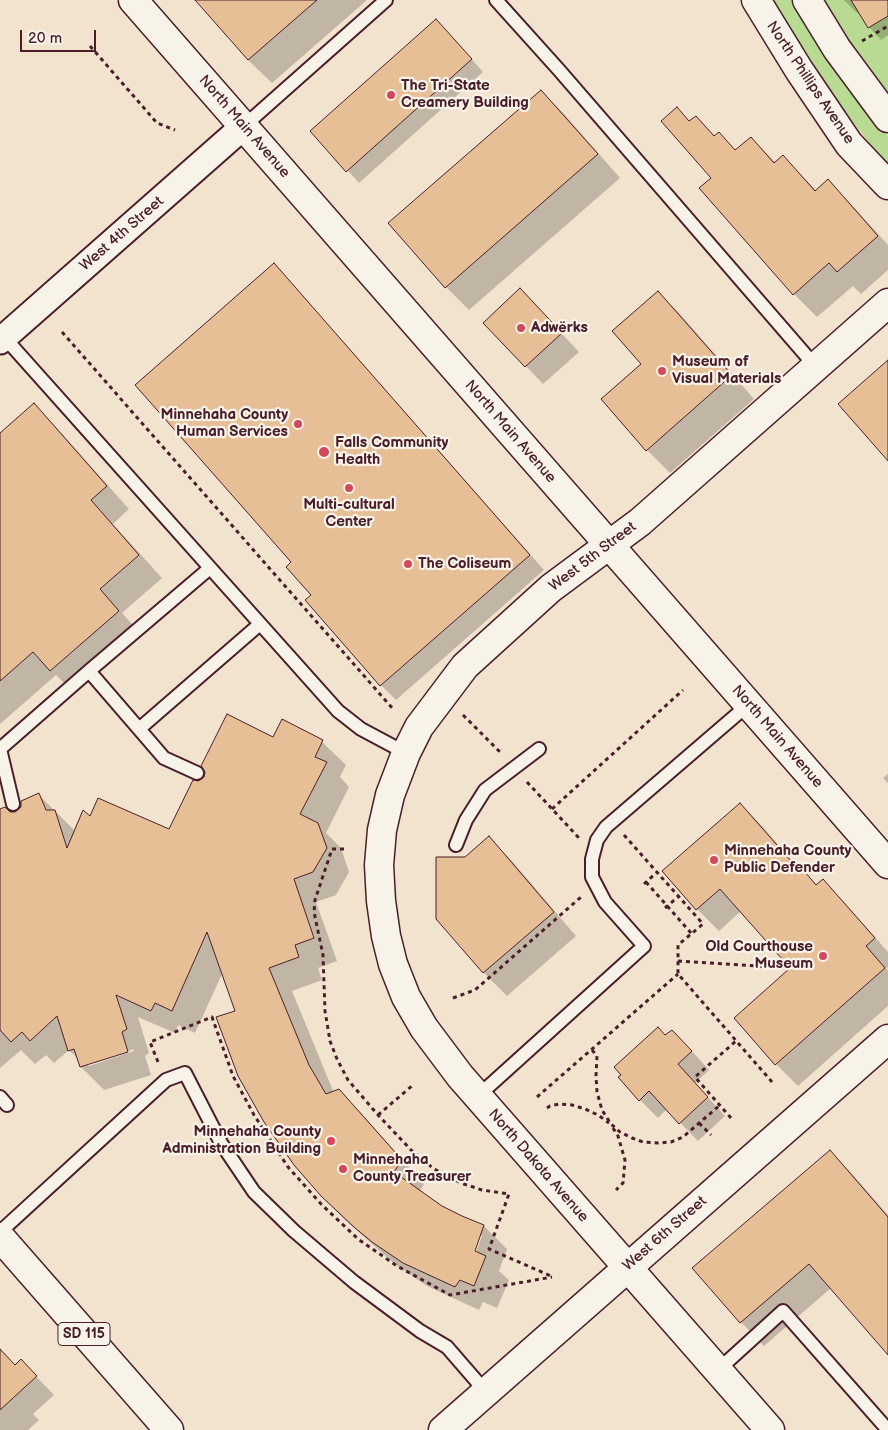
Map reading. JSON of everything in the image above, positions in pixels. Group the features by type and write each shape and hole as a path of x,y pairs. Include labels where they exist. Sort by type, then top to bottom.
{"street":[{"name":"North Main Avenue","path":"133,0 888,864"},
{"name":"North Phillips Avenue","path":"756,0 799,70 849,144 888,185"},
{"path":"806,0 837,49 888,118"},
{"name":"West 4th Street","path":"2,339 244,126"},
{"name":"West 5th Street","path":"379,865 382,830 390,795 406,753 419,727 466,666 551,588 640,522 888,303"},
{"name":"North Dakota Avenue","path":"379,865 380,902 392,964 406,997 424,1028 446,1059 770,1430"},
{"name":"West 6th Street","path":"451,1427 486,1392 888,1039"},
{"name":"SD 115","path":"0,1237 169,1430"}],"lane":[{"path":"244,126 386,0"},
{"path":"496,0 816,367"},
{"path":"2,339 338,710 361,729 406,753"},
{"path":"13,804 0,749 210,568"},
{"path":"139,729 260,624"},
{"path":"89,671 164,758 197,773"},
{"path":"478,1096 644,946 605,902 592,877 592,859 597,840 606,827 749,704"},
{"path":"456,845 466,820 485,790 539,749"},
{"path":"0,1232 166,1080 185,1073 221,1143 254,1192 294,1231 354,1282 420,1331 447,1347 486,1392"},
{"path":"717,1371 783,1311 888,1430"}],"path":[{"path":"860,42 888,26"},
{"path":"90,46 157,123 175,130"},
{"path":"62,332 394,710"},
{"path":"552,809 683,690"},
{"path":"613,821 703,924 678,946 678,974 772,1082"},
{"path":"166,1080 150,1042 212,1017 233,1076 254,1115 288,1167 322,1205 358,1239 398,1266 450,1295 552,1277 489,1249 509,1194 482,1190 461,1183 434,1168 413,1152 348,1080 337,1059 330,1041 322,955 314,912 315,900 332,849 344,849"},
{"path":"657,872 645,883 692,934"},
{"path":"453,998 475,990 596,884"},
{"path":"666,907 679,896"},
{"path":"678,961 790,968"},
{"path":"537,1097 678,974"},
{"path":"731,1118 695,1077 736,1041"},
{"path":"592,1050 597,1056 597,1092 602,1110 618,1136 625,1160 623,1183 616,1190"},
{"path":"378,1115 412,1085"},
{"path":"547,1108 559,1104 585,1109 598,1115 620,1132 632,1138 643,1142 658,1143 671,1142 683,1137 720,1105"},
{"path":"699,1123 711,1136"}],"green space":[{"path":"770,0 791,0 824,52 868,113 888,136 888,164 866,139 812,66"},
{"path":"819,0 888,0 888,102"}],"building":[{"path":"195,0 317,0 248,60"},
{"path":"851,0 888,0 888,16 868,28"},
{"name":"The Tri-State Creamery Building","path":"436,19 472,59 346,172 310,131"},
{"path":"541,90 598,154 445,288 388,223"},
{"path":"677,107 689,121 696,116 714,136 719,132 735,150 751,137 774,163 783,155 815,191 828,179 878,236 837,272 829,263 793,295 699,188 711,178 661,121"},
{"path":"274,263 530,555 380,686 305,600 311,595 286,567 291,562 135,385"},
{"path":"520,288 562,333 525,367 483,323"},
{"path":"658,291 732,375 646,451 601,399 641,364 612,331"},
{"path":"888,360 888,461 838,404"},
{"path":"34,403 107,486 91,500 139,555 100,589 119,611 50,671 33,652 0,681 0,433"},
{"path":"227,714 273,737 282,719 323,740 315,757 327,762 300,814 318,823 327,848 313,872 294,879 314,938 295,945 299,957 269,968 309,1065 326,1094 339,1089 402,1160 394,1172 442,1206 484,1225 475,1251 486,1256 474,1286 460,1280 455,1287 403,1263 354,1227 321,1196 294,1165 264,1122 238,1076 216,1017 235,1011 207,932 172,1011 155,1003 151,1011 116,995 127,1029 122,1032 128,1052 80,1067 74,1049 68,1051 57,1016 30,1041 22,1032 11,1042 0,1030 0,809 5,807 10,812 15,812 21,807 21,801 39,793 46,810 55,810 67,848 83,810 90,816 98,798 169,829 193,780 198,781 204,777 205,772 201,766"},
{"path":"740,803 791,861 794,859 816,885 823,879 875,938 866,946 885,968 775,1065 734,1018 790,968 720,889 696,910 662,871"},
{"path":"489,836 554,912 483,973 436,919 436,857 465,857"},
{"path":"658,1027 665,1035 672,1030 692,1051 678,1064 708,1097 679,1124 649,1091 639,1101 618,1077 621,1075 614,1067"},
{"path":"830,1150 888,1217 888,1355 809,1264 740,1323 692,1268"},
{"path":"0,1349 15,1365 21,1359 37,1376 0,1410"}],"place":[{"name":"The Tri-State Creamery Building","path":"391,95"},
{"name":"Adwёrks","path":"521,328"},
{"name":"Museum of Visual Materials","path":"662,371"},
{"name":"Minnehaha County Human Services","path":"298,424"},
{"name":"Falls Community Health","path":"324,452"},
{"name":"Multi-cultural Center","path":"349,488"},
{"name":"The Coliseum","path":"408,564"},
{"name":"Minnehaha County Public Defender","path":"714,860"},
{"name":"Old Courthouse Museum","path":"823,956"},
{"name":"Minnehaha County Administration Building","path":"331,1141"},
{"name":"Minnehaha County Treasurer","path":"343,1169"}]}
